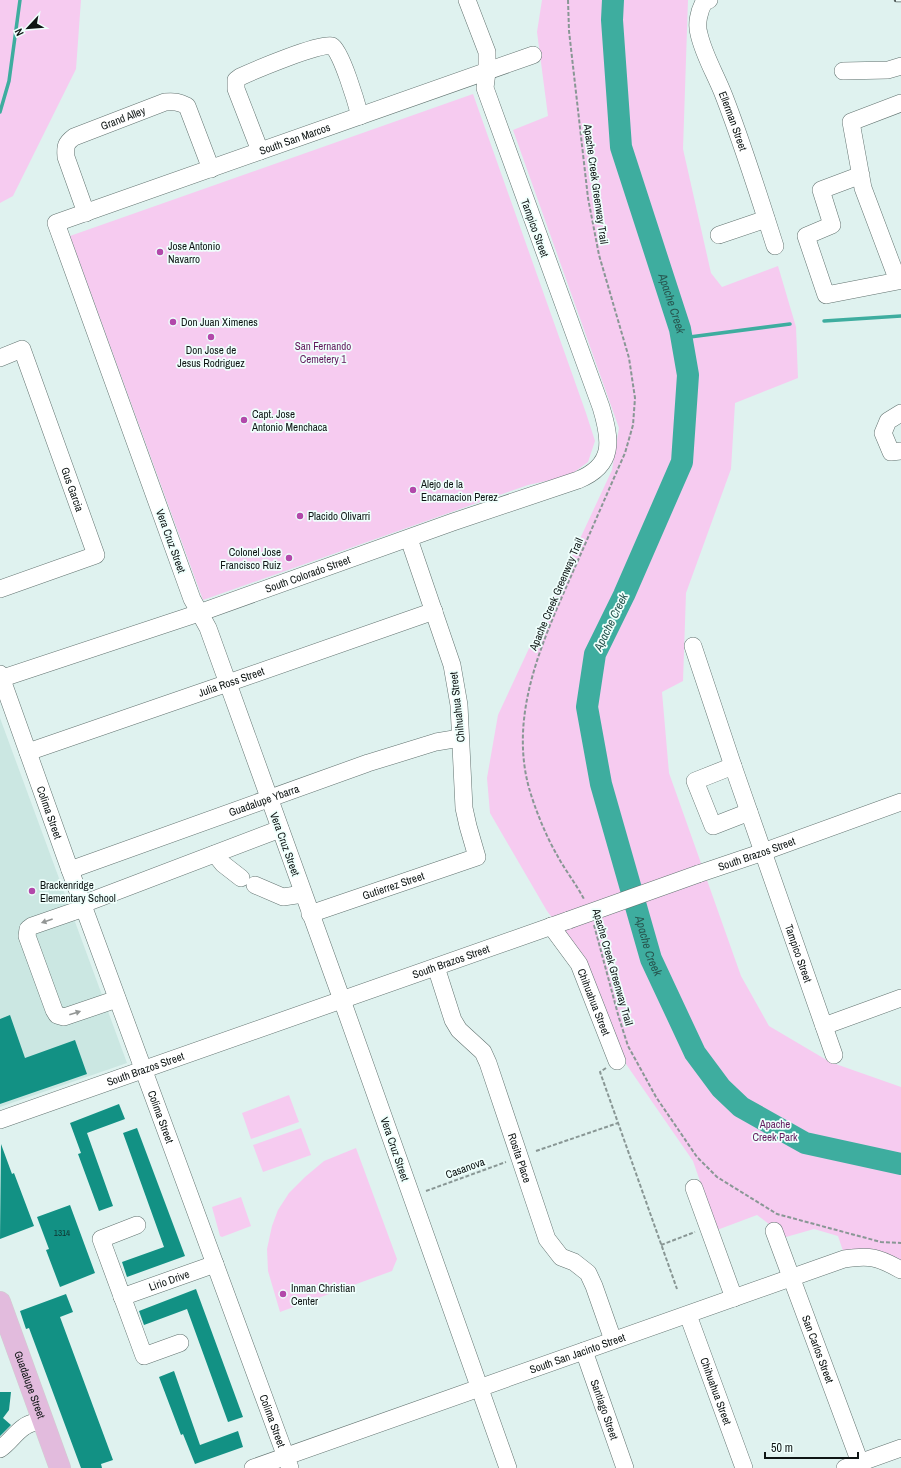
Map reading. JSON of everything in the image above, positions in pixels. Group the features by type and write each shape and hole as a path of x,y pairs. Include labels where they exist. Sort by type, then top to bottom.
{"main road":[{"name":"Guadalupe Street","path":"0,1302 60,1468"}],"street":[{"name":"Tampico Street","path":"467,0 487,52 485,88 608,429 609,443 605,456"},
{"name":"Ellerman Street","path":"709,0 704,2 701,8 698,32 707,58 724,96 774,246"},
{"path":"260,151 236,89 236,80 240,77 300,53 324,46 331,46 335,49 344,68 360,116"},
{"name":"South San Marcos","path":"56,223 533,55"},
{"path":"843,71 888,70 901,66"},
{"name":"Grand Alley","path":"86,213 66,156 65,149 67,142 74,136 165,102 179,102 187,106 211,169"},
{"path":"861,174 821,190 832,225 806,236 826,295 899,282 863,188 861,174 851,122 901,103"},
{"path":"719,235 766,219"},
{"name":"Vera Cruz Street","path":"56,223 192,599 208,628 508,1468"},
{"name":"Gus Garcia","path":"0,358 22,349 96,555 0,589"},
{"path":"901,413 888,421 883,433 891,452 901,451"},
{"name":"South Colorado Street","path":"0,677 199,613 584,478 599,469 605,456"},
{"name":"Chihuahua Street","path":"409,539 452,665 459,705 464,808 477,857"},
{"name":"Julia Ross Street","path":"28,752 228,684 434,610"},
{"name":"Tampico Street","path":"693,646 733,766 834,1055"},
{"name":"Colima Street","path":"0,677 288,1462"},
{"name":"Guadalupe Ybarra","path":"70,870 368,763 436,742 460,738"},
{"path":"733,766 695,780 714,826 750,812"},
{"name":"South Brazos Street","path":"0,1120 763,852 901,802"},
{"path":"117,999 64,1017 58,1014 54,1010 27,936 28,929 32,926 280,829"},
{"path":"215,854 223,864 248,881 283,897 303,894"},
{"name":"Gutierrez Street","path":"310,914 477,857"},
{"name":"Chihuahua Street","path":"551,926 579,964 617,1061"},
{"name":"Rosita Place","path":"436,967 453,1020 459,1030 483,1052 488,1063 547,1238 553,1248 562,1257 574,1262 588,1274 594,1286 613,1340"},
{"path":"824,1026 901,998"},
{"path":"694,1188 734,1298"},
{"path":"137,1225 101,1239 122,1297 144,1356 180,1343"},
{"name":"San Carlos Street","path":"774,1231 792,1278 856,1466"},
{"name":"South San Jacinto Street","path":"254,1468 288,1462 479,1387 688,1315 844,1259 863,1256 876,1258 901,1270"},
{"name":"Lirio Drive","path":"122,1297 215,1264"},
{"name":"Chihuahua Street","path":"688,1315 744,1468"},
{"name":"Santiago Street","path":"584,1351 625,1468"},
{"path":"0,1449 8,1444 20,1430 42,1420"},
{"path":"856,1466 901,1448"}],"path":[{"name":"Apache Creek Greenway Trail","path":"568,0 569,31 588,198 599,255 629,358 635,398 633,425 625,453 547,630 533,673 524,713 522,745 529,788 557,856 578,888 584,901"},
{"name":"Apache Creek Greenway Trail","path":"593,920 618,1018 628,1046 656,1097 697,1157 717,1177 777,1214 881,1242 901,1243"},
{"path":"600,1072 677,1289"},
{"path":"536,1151 618,1123"},
{"name":"Casanova","path":"424,1191 511,1160"},
{"path":"661,1245 697,1231 699,1236"}],"shaded area":[{"name":"Brackenridge Elementary School","path":"0,718 127,1063 0,1107"}],"green space":[{"path":"0,0 81,0 76,69 13,196 0,203"},
{"name":"Apache Creek Park","path":"542,0 688,0 683,149 711,273 722,287 778,266 796,327 798,378 735,403 731,469 686,593 683,681 662,692 669,773 741,976 769,1026 830,1062 901,1087 901,1260 886,1253 866,1250 843,1251 838,1236 814,1229 786,1237 757,1215 717,1230 693,1161 626,1064 587,963 547,911 490,813 487,778 498,715 612,470 619,428 513,130 548,116 537,32"},
{"name":"San Fernando Cemetery 1","path":"473,94 595,441 588,462 569,476 528,485 203,600 70,236"},
{"path":"289,1095 299,1122 251,1139 242,1113"},
{"path":"301,1128 311,1155 263,1172 253,1145"},
{"path":"356,1148 397,1259 392,1271 280,1312 268,1271 267,1249 272,1226 278,1210 289,1193 324,1161"},
{"path":"241,1197 251,1226 222,1237 220,1236 212,1207"}],"building":[{"path":"10,1015 25,1058 75,1040 87,1074 0,1104 0,1019"},
{"path":"119,1104 125,1119 87,1133 113,1206 99,1211 78,1154 81,1153 70,1123"},
{"path":"137,1128 185,1256 127,1277 122,1262 164,1247 123,1133"},
{"path":"1,1144 12,1174 14,1173 34,1226 0,1239"},
{"path":"70,1205 95,1273 60,1287 46,1250 49,1249 37,1217"},
{"path":"196,1289 243,1417 228,1422 187,1309 144,1325 139,1311"},
{"path":"66,1294 73,1312 60,1317 113,1460 101,1464 102,1468 81,1468 29,1328 26,1329 20,1311"},
{"path":"174,1371 200,1445 238,1431 243,1447 195,1464 183,1434 181,1435 159,1377"},
{"path":"0,1392 11,1392 9,1410 3,1418 11,1425 0,1436"}],"waterway":[{"path":"0,112 9,81 20,0"},
{"name":"Apache Creek","path":"613,0 612,20 621,147 680,329 688,375 682,462 624,595 595,654 587,707 601,784 651,959 695,1053 721,1088 741,1107 805,1143 901,1164"},
{"path":"824,321 901,316"},
{"path":"682,338 790,324"}],"railway":[{"path":"896,0 901,0"}],"place":[{"name":"Jose Antonio Navarro","path":"160,252"},
{"name":"Don Juan Ximenes","path":"173,322"},
{"name":"Don Jose de Jesus Rodriguez","path":"211,337"},
{"name":"Capt. Jose Antonio Menchaca","path":"244,420"},
{"name":"Alejo de la Encarnacion Perez","path":"413,490"},
{"name":"Placido Olivarri","path":"300,516"},
{"name":"Colonel Jose Francisco Ruiz","path":"289,558"},
{"name":"Brackenridge Elementary School","path":"32,891"},
{"name":"Inman Christian Center","path":"283,1294"}]}
